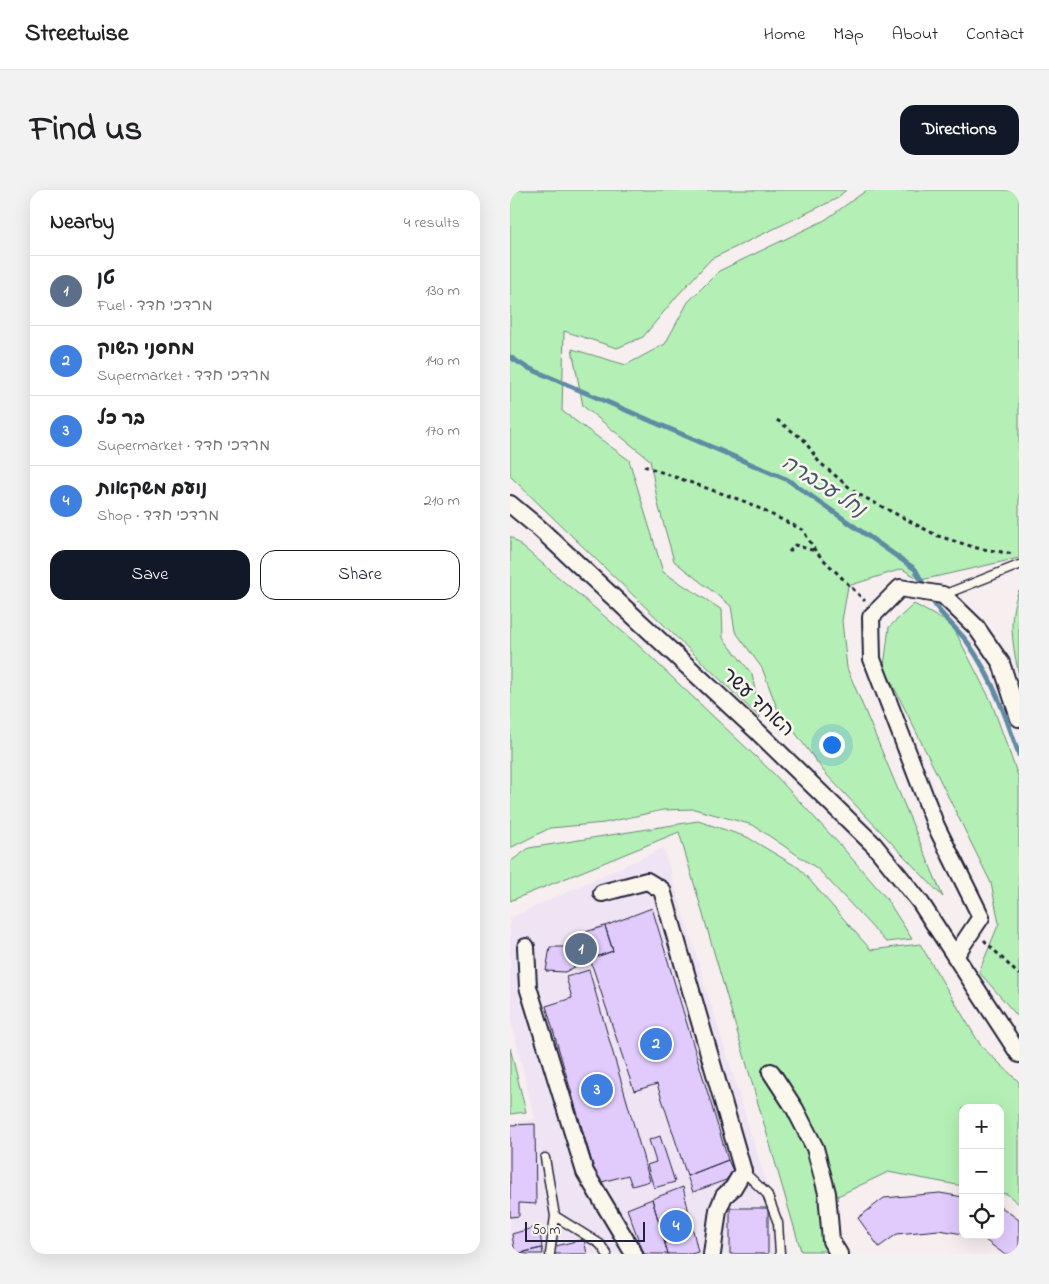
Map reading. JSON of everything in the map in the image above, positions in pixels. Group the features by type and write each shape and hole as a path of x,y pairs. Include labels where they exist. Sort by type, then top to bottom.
{"street":[{"name":"האחד עשר","path":"510,504 546,535 751,726 874,845 920,902 1019,1054"},
{"path":"955,956 981,917 936,826 872,659 871,617 900,588 942,594 976,627 1001,664 1019,718"},
{"path":"602,893 646,881 662,890 743,1171 733,1188 724,1196 718,1210 712,1254"},
{"path":"526,947 528,987 585,1172 634,1254"},
{"path":"771,1072 795,1109 815,1148 827,1193 831,1241 839,1254"}],"lane":[{"path":"942,594 1019,565"},
{"path":"545,1158 555,1216 550,1254"},
{"path":"743,1171 768,1194 778,1223 780,1254"},
{"path":"555,1216 600,1244 607,1254"}],"path":[{"path":"776,420 804,440 819,462 856,493 938,536 977,548 1019,556"},
{"path":"644,466 746,502 804,530 816,552 876,612"},
{"path":"789,552 795,545 816,552"},
{"path":"972,929 1019,975"}],"shaded area":[{"path":"663,848 788,1254 510,1254 510,1123 535,1119 510,1017 510,918"}],"green space":[{"path":"510,190 846,190 836,199 711,259 643,337 617,348 564,331 562,411 629,460 663,572 722,610 723,638 752,674 760,718 510,476"},
{"path":"867,190 1019,190 1019,558 921,580 902,569 848,586 842,621 847,668 943,897 825,773 777,708 762,668 735,631 731,606 674,561 658,504 650,460 583,406 572,349 626,365 665,344 688,302 719,271 825,220"},
{"path":"510,536 637,644 775,775 842,847 886,898 912,939 886,942 818,869 753,825 694,809 663,810 604,823 550,828 510,848"},
{"path":"1019,590 1019,676 1013,643 1012,622 1015,601"},
{"path":"914,604 952,625 991,701 1019,779 1019,1018 979,972 999,923 991,883 884,667 889,627"},
{"path":"698,821 747,837 799,868 871,950 920,944 981,1046 1019,1082 1019,1204 1004,1194 1004,1104 959,1104 959,1185 888,1172 823,1203 827,1251 801,1251 679,832 510,901 510,862 529,848"},
{"path":"510,1048 526,1112 510,1114"}],"building":[{"path":"652,908 728,1160 687,1176 657,1084 634,1091 590,959 613,951 605,926"},
{"path":"605,926 613,951 590,959 565,972 546,971 550,947 570,947 582,933"},
{"path":"589,970 650,1181 632,1186 628,1175 598,1183 546,1006 572,998 566,977"},
{"path":"535,1124 536,1204 519,1203 519,1216 510,1217 510,1125"},
{"path":"660,1136 675,1182 654,1188 647,1165 656,1162 649,1140"},
{"path":"728,1160 733,1171 726,1180 693,1192 687,1176"},
{"path":"683,1187 698,1252 691,1254 668,1254 652,1199"},
{"path":"940,1193 959,1196 959,1233 939,1230 897,1234 879,1247 858,1218 884,1198"},
{"path":"652,1199 668,1254 644,1254 627,1209"},
{"path":"730,1208 768,1208 768,1254 730,1254"},
{"path":"1004,1209 1019,1220 1019,1254 1004,1254 984,1239 1004,1239"},
{"path":"539,1226 542,1248 515,1254 512,1234"},
{"path":"584,1239 587,1254 553,1254 552,1247"},
{"path":"542,1248 543,1254 517,1254"}],"waterway":[{"name":"נחל עכברה","path":"510,357 526,367 788,480 915,569 926,589"},
{"name":"נחל עכברה","path":"930,596 934,604 977,656 1003,711 1019,755"}],"place":[{"name":"טן","path":"581,949"},
{"name":"מחסני השוק","path":"656,1044"},
{"name":"בר כל","path":"597,1090"},
{"name":"נועם משקאות","path":"676,1226"}]}
